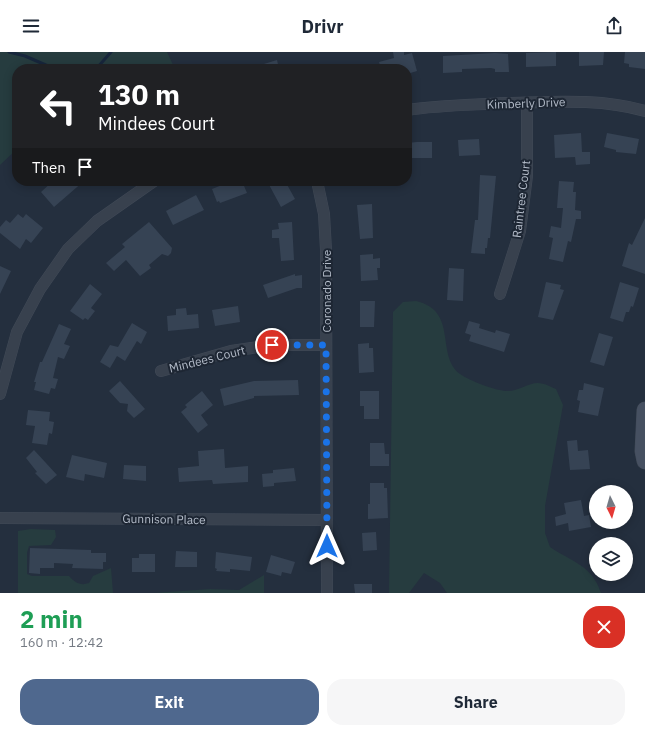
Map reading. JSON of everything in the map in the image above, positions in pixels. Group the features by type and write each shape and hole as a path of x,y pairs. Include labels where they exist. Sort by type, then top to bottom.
{"main road":[{"path":"645,410 643,446 645,461"}],"street":[{"name":"Kimberly Drive","path":"412,109 441,106 587,102 622,106 645,111"},
{"name":"Raintree Court","path":"500,294 520,231 527,176 527,103"},
{"path":"0,394 17,332 40,289 68,249 97,221 147,186"},
{"name":"Coronado Drive","path":"318,186 324,214 326,250 327,593"},
{"name":"Mindees Court","path":"161,371 231,352 272,345 326,345"},
{"name":"Gunnison Place","path":"0,518 327,520"}],"green space":[{"path":"0,52 167,52 173,64 12,64 12,154 0,165"},
{"path":"416,301 429,306 438,314 442,323 449,356 453,366 464,377 489,387 506,391 538,383 545,384 556,389 563,405 545,506 545,533 550,547 587,570 589,572 589,581 595,581 601,593 447,593 440,583 424,573 409,593 389,593 393,312 403,302"},
{"path":"31,529 55,530 56,537 51,545 29,546 27,553 27,574 32,576 69,576 76,582 83,584 89,583 93,576 111,568 113,593 18,593 18,531"},
{"path":"264,575 264,593 154,593 210,589 239,590"}],"building":[{"path":"393,52 404,52 404,55 412,53 417,71 412,72 412,64 380,64 379,62 394,58"},
{"path":"556,52 556,66 526,67 526,53"},
{"path":"579,52 604,52 603,65 579,66"},
{"path":"625,52 645,52 645,69 629,67 629,64 624,63"},
{"path":"495,53 508,54 509,72 495,72 495,69 491,68 462,69 462,72 443,73 443,56"},
{"path":"277,60 278,64 264,64"},
{"path":"581,133 582,152 590,152 590,164 576,165 575,157 555,158 554,135"},
{"path":"607,133 639,139 636,154 616,152 616,150 604,147"},
{"path":"479,139 480,155 459,156 458,140"},
{"path":"412,142 432,142 432,158 412,158"},
{"path":"480,175 496,176 490,238 488,238 485,254 471,253 475,220 478,220"},
{"path":"559,181 574,182 573,192 576,192 575,210 581,211 581,219 576,219 571,242 568,241 563,262 549,259 553,238 549,237 551,226 561,228 563,208 557,208"},
{"path":"48,186 78,186 54,207 41,192"},
{"path":"220,186 244,186 247,193 220,203 219,201 217,202 212,189"},
{"path":"270,186 288,186 295,199 281,207"},
{"path":"196,195 204,210 173,225 166,211"},
{"path":"372,204 373,238 360,239 357,205"},
{"path":"18,214 23,218 26,214 43,228 31,243 26,239 20,249 0,233 0,227 6,220 10,223"},
{"path":"645,218 645,274 622,266 629,243 632,245"},
{"path":"149,222 172,248 171,253 168,256 162,254 149,265 151,268 140,276 126,260 114,271 106,263 125,247 122,244"},
{"path":"292,222 294,260 281,261 279,238 272,238 272,230 279,229 278,223"},
{"path":"373,254 373,259 380,258 380,268 377,268 378,280 361,281 360,255"},
{"path":"0,266 11,271 0,294"},
{"path":"449,268 464,269 463,301 447,300"},
{"path":"295,274 295,276 302,275 302,288 297,288 268,298 263,285"},
{"path":"546,282 561,285 560,289 564,290 553,320 538,317"},
{"path":"620,282 639,288 633,307 631,306 629,312 626,312 623,322 610,318"},
{"path":"90,284 102,294 91,308 95,311 88,320 85,318 83,320 70,311"},
{"path":"360,301 375,301 374,327 360,327"},
{"path":"238,306 240,322 215,326 212,310"},
{"path":"186,308 187,315 198,314 199,328 168,331 167,316 176,315 176,309"},
{"path":"469,321 480,324 479,328 495,333 496,330 510,334 504,352 469,341 471,335 465,333"},
{"path":"132,323 147,332 141,344 137,341 125,361 117,356 110,368 100,362 110,345 118,347"},
{"path":"59,324 71,329 64,344 70,346 64,359 58,357 53,378 58,379 55,389 51,388 49,394 34,390 36,382 34,382 40,362 42,362"},
{"path":"599,333 613,337 604,366 590,362"},
{"path":"369,343 369,348 373,348 374,372 359,373 358,344"},
{"path":"298,380 299,395 254,396 254,398 224,406 220,389 254,381"},
{"path":"120,381 145,409 134,418 127,411 128,404 120,403 109,391"},
{"path":"584,383 604,388 598,416 578,412 580,401 577,400 579,390 583,390"},
{"path":"202,391 213,405 201,415 208,425 198,433 181,412 187,407 185,405"},
{"path":"360,391 379,391 379,419 364,419 364,406 360,406"},
{"path":"28,410 50,412 49,421 54,422 52,434 49,433 47,445 32,443 35,426 26,425"},
{"path":"577,440 578,451 588,450 590,469 570,470 567,441"},
{"path":"370,443 384,443 385,454 389,454 389,466 370,466"},
{"path":"224,449 225,468 248,466 248,482 213,484 212,480 179,482 178,468 199,466 198,451"},
{"path":"34,450 57,475 46,484 35,473 37,472 26,458"},
{"path":"72,455 107,463 104,478 85,474 84,481 66,477"},
{"path":"124,465 146,466 146,481 123,479"},
{"path":"294,468 296,481 274,483 274,486 263,487 262,474 273,473 273,470"},
{"path":"370,483 384,483 384,488 387,488 388,518 368,519"},
{"path":"581,500 584,516 589,515 589,527 569,531 568,523 556,526 555,517 566,514 564,503"},
{"path":"376,532 377,550 363,551 362,533"},
{"path":"30,548 91,550 91,553 106,553 106,562 103,562 103,569 72,568 73,564 54,563 54,568 40,568 40,574 29,573"},
{"path":"176,551 197,552 197,567 175,567"},
{"path":"216,552 252,557 250,571 230,569 230,572 216,571"},
{"path":"139,554 155,554 155,572 132,572 132,558 139,558"},
{"path":"271,555 295,562 291,574 282,572 281,576 266,572"},
{"path":"354,584 372,584 372,593 355,593"}],"waterway":[{"path":"9,52 25,56 43,64"},
{"path":"100,64 111,52"}],"route":[{"path":"272,345 326,345 327,546"}]}
